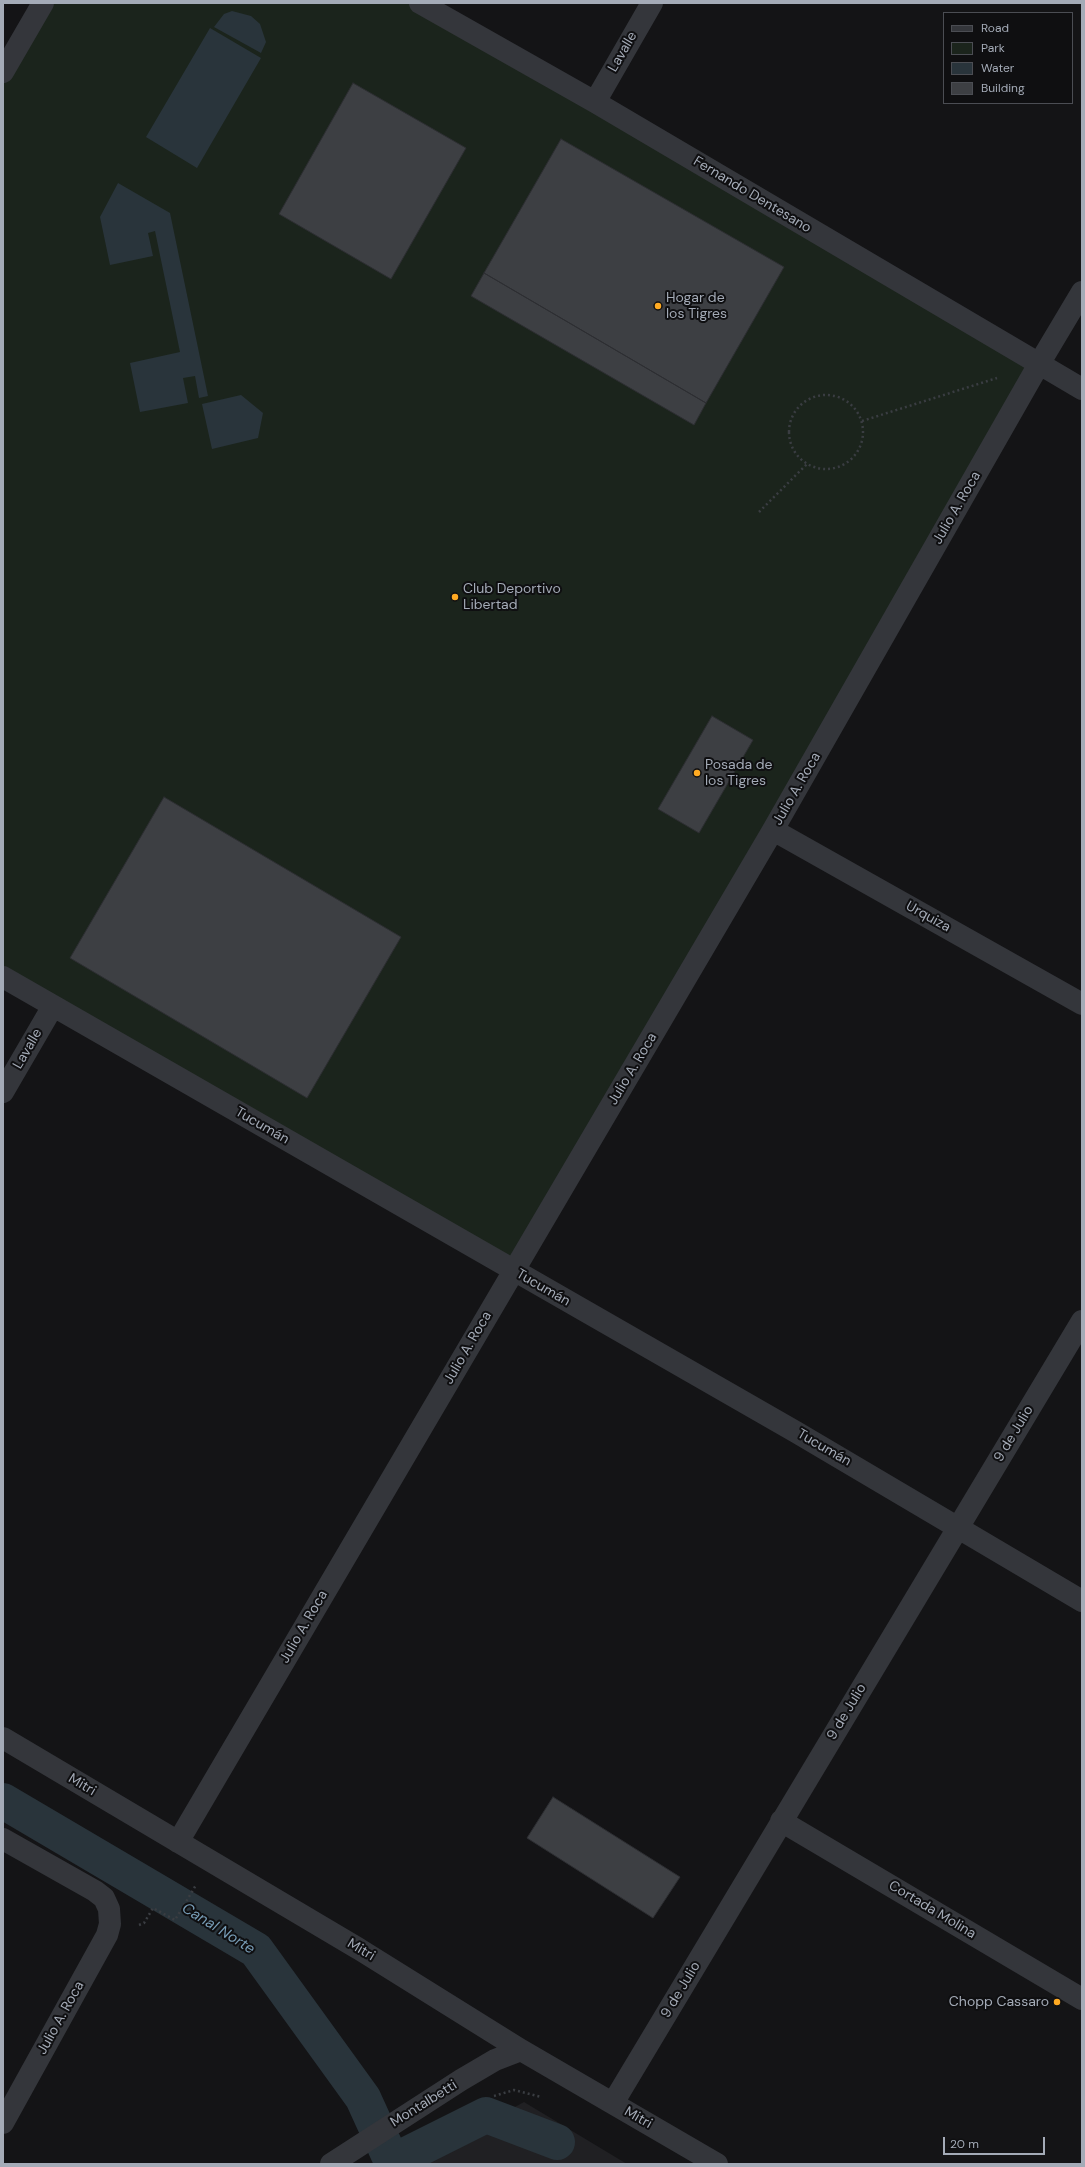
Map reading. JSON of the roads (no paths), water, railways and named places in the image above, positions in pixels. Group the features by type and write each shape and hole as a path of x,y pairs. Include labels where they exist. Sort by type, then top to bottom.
{"street":[{"path":"3,72 43,3"},
{"name":"Fernando Dentesano","path":"420,3 595,102 1082,389"},
{"name":"Lavalle","path":"595,102 652,3"},
{"name":"Julio A. Roca","path":"178,1842 773,830 1039,364 1082,292"},
{"name":"Urquiza","path":"773,830 1082,1004"},
{"name":"Tucumán","path":"3,977 959,1527 1082,1601"},
{"name":"Lavalle","path":"3,1092 53,1006"},
{"name":"9 de Julio","path":"613,2103 1082,1321"},
{"name":"Mitri","path":"3,1738 359,1949 521,2050 717,2164"},
{"name":"Cortada Molina","path":"781,1821 1082,1999"},
{"name":"Julio A. Roca","path":"3,1839 95,1890 104,1898 109,1909 110,1924 107,1936 3,2123"},
{"name":"Montalbetti","path":"331,2164 406,2115 495,2060 521,2050"}],"water":[{"path":"232,11 251,16 260,24 266,42 261,53 214,27 224,14"},
{"path":"210,28 261,58 197,168 146,137"},
{"path":"118,183 170,213 208,396 199,398 195,376 183,378 188,403 140,412 130,363 180,352 155,231 148,233 153,256 110,265 100,217"},
{"path":"241,395 263,413 258,438 212,449 202,404"}],"waterway":[{"name":"Canal Norte","path":"3,1801 256,1950 363,2098 393,2164"},
{"path":"392,2162 486,2115 557,2142"}],"place":[{"name":"Hogar de los Tigres","path":"658,306"},
{"name":"Club Deportivo Libertad","path":"455,597"},
{"name":"Posada de los Tigres","path":"697,773"},
{"name":"Chopp Cassaro","path":"1057,2002"}]}
